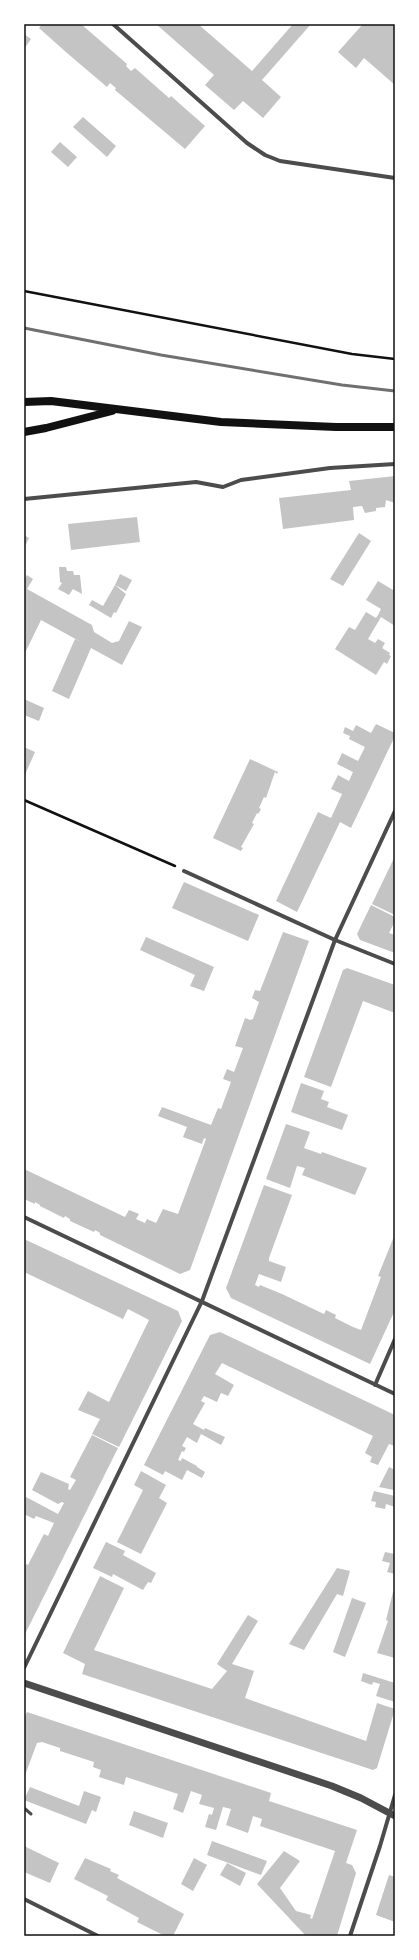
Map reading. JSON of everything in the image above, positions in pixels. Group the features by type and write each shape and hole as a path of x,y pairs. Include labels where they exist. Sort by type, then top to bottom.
{"main road":[{"path":"24,402 51,401 221,422 336,427 395,427"},
{"path":"24,432 117,410"}],"street":[{"path":"113,24 248,143 265,155 280,161 395,178"},
{"path":"24,499 196,482 224,487 242,480 330,468 395,464"},
{"path":"24,1668 202,1301 335,940 395,811"},
{"path":"184,871 335,940 395,964"},
{"path":"24,1217 395,1394"},
{"path":"375,1385 395,1339"},
{"path":"24,1683 332,1786 393,1814"},
{"path":"350,1936 393,1814 395,1795"},
{"path":"24,1899 98,1936"}],"lane":[{"path":"24,1808 31,1814"}],"path":[{"path":"24,291 352,354 395,359"},
{"path":"24,800 184,871"}],"building":[{"path":"42,24 81,24 127,64 126,66 131,71 135,68 169,98 171,96 205,126 185,149 115,90 116,88 110,83 107,87 67,53 39,28"},
{"path":"156,24 198,24 252,71 293,24 311,24 262,80 281,97 263,118 243,101 234,110 205,85 214,75"},
{"path":"363,24 395,24 395,85 364,58 356,68 338,52"},
{"path":"24,34 31,39 24,49"},
{"path":"83,117 116,146 107,157 73,127"},
{"path":"60,142 77,157 68,167 51,152"},
{"path":"395,476 395,503 386,500 385,507 376,508 376,511 365,513 362,506 353,507 354,520 283,529 279,498 351,490 349,481"},
{"path":"137,517 140,542 71,550 68,524"},
{"path":"359,533 371,541 343,586 330,579"},
{"path":"24,535 29,538 24,548"},
{"path":"59,567 66,567 67,571 73,571 74,575 80,575 82,594 73,589 69,595 58,589 62,583 60,582"},
{"path":"120,574 132,580 126,591 115,585"},
{"path":"27,575 33,579 27,589 92,625 94,632 112,643 119,641 129,621 142,627 122,665 91,648 69,699 52,691 75,639 81,642 41,620 24,655 24,580"},
{"path":"378,581 393,590 395,587 395,626 381,617 368,639 375,643 378,639 385,643 382,648 390,653 389,655 391,656 387,664 384,662 376,675 335,649 349,627 355,630 366,612 376,618 378,615 381,609 366,600"},
{"path":"115,585 126,594 116,613 114,612 111,618 89,605 92,600 103,606"},
{"path":"24,699 44,708 39,721 24,715"},
{"path":"376,724 395,733 395,736 351,828 340,822 297,912 276,901 318,812 331,818 342,794 331,789 338,775 349,781 353,772 337,764 342,753 358,761 365,747 349,739 350,736 343,733 345,727 353,731 356,725 371,733"},
{"path":"24,747 35,752 24,777"},
{"path":"250,759 278,772 277,774 275,772 266,798 264,797 259,808 261,809 258,814 257,813 252,823 254,824 241,847 243,848 241,851 213,838"},
{"path":"395,856 395,915 372,904"},
{"path":"184,882 259,915 248,941 172,908"},
{"path":"371,905 395,917 395,921 389,933 395,935 395,953 360,940 357,934"},
{"path":"283,932 309,941 190,1270 180,1274 100,1235 100,1233 95,1230 94,1232 70,1221 70,1219 65,1216 64,1218 35,1202 35,1204 24,1199 24,1169 125,1217 129,1210 139,1214 136,1219 145,1223 147,1219 156,1223 163,1209 178,1214 206,1139 204,1138 202,1144 183,1137 187,1127 158,1116 162,1107 211,1125 218,1108 221,1109 231,1082 223,1079 227,1069 234,1072 243,1048 235,1046 245,1018 250,1020 253,1019 259,1002 252,998 255,990 260,991"},
{"path":"146,937 214,967 204,991 190,986 195,975 140,950"},
{"path":"347,968 395,985 395,1013 363,1001 331,1087 304,1077 343,970"},
{"path":"301,1083 324,1091 321,1099 329,1102 327,1107 348,1115 342,1130 291,1112"},
{"path":"286,1124 310,1132 304,1148 321,1154 322,1152 367,1168 355,1195 302,1175 305,1168 297,1166 290,1188 266,1179"},
{"path":"264,1185 292,1195 269,1258 269,1261 286,1267 281,1282 259,1274 255,1285 259,1287 260,1285 282,1294 324,1314 326,1310 336,1315 335,1318 361,1330 381,1277 378,1276 395,1234 395,1310 370,1364 231,1298 226,1288"},
{"path":"24,1239 178,1311 182,1321 119,1447 92,1434 100,1419 78,1410 88,1391 109,1402 149,1320 128,1309 123,1319 24,1272"},
{"path":"220,1332 395,1415 395,1446 389,1444 378,1465 370,1462 372,1457 365,1453 373,1436 222,1363 215,1374 234,1385 228,1396 221,1393 217,1402 204,1396 201,1401 205,1403 193,1424 204,1430 205,1428 225,1437 221,1445 201,1434 197,1443 187,1437 182,1446 186,1448 184,1452 182,1451 178,1460 181,1461 182,1458 205,1472 202,1478 187,1470 182,1480 165,1471 163,1475 144,1465 210,1335"},
{"path":"92,1435 118,1448 24,1636 24,1568 26,1564 28,1565 44,1534 48,1536 54,1523 36,1516 34,1519 24,1514 26,1497 58,1514 64,1503 62,1502 58,1504 32,1490 41,1472 69,1484 68,1489 70,1490 76,1480 70,1477"},
{"path":"389,1467 395,1470 394,1490 379,1487"},
{"path":"141,1471 166,1485 159,1498 167,1503 141,1554 117,1542 143,1490 134,1485"},
{"path":"374,1491 395,1496 395,1507 386,1504 385,1509 375,1507 376,1502 371,1501"},
{"path":"106,1542 125,1551 123,1555 156,1573 151,1583 148,1582 143,1590 113,1574 112,1577 93,1568"},
{"path":"385,1552 395,1554 395,1574 387,1572 390,1563 382,1561"},
{"path":"337,1568 350,1571 343,1596 337,1594 304,1650 289,1644"},
{"path":"100,1576 124,1588 94,1650 212,1689 227,1671 217,1664 248,1615 258,1621 232,1664 254,1671 245,1698 366,1741 377,1703 395,1709 377,1768 373,1770 82,1674 85,1664 63,1653"},
{"path":"393,1592 395,1592 395,1658 377,1653 388,1621 386,1620"},
{"path":"352,1598 366,1603 345,1657 333,1652"},
{"path":"363,1673 395,1683 395,1702 376,1696 380,1684 373,1682 372,1685 361,1681"},
{"path":"27,1712 271,1793 269,1801 357,1830 346,1863 352,1865 356,1873 337,1936 306,1936 257,1884 284,1851 300,1861 280,1888 296,1911 311,1915 310,1918 312,1919 335,1851 260,1826 262,1819 253,1816 248,1833 226,1825 231,1809 223,1807 216,1830 205,1827 209,1814 212,1815 214,1808 199,1804 202,1795 191,1791 183,1813 173,1809 178,1794 126,1777 124,1785 99,1777 101,1770 93,1767 94,1762 60,1751 60,1748 42,1742 37,1743 24,1778 24,1719"},
{"path":"30,1787 79,1806 84,1791 101,1797 96,1812 92,1810 86,1824 24,1800"},
{"path":"134,1811 168,1823 163,1838 129,1825"},
{"path":"212,1841 267,1861 261,1875 207,1855"},
{"path":"24,1846 59,1863 50,1883 24,1872"},
{"path":"85,1858 111,1869 110,1871 119,1875 117,1878 184,1914 173,1936 165,1936 137,1922 139,1918 106,1900 108,1896 74,1879"},
{"path":"194,1858 207,1865 193,1891 181,1884"},
{"path":"227,1863 246,1873 240,1886 220,1875"},
{"path":"389,1875 395,1877 395,1922 376,1915"}],"railway":[{"path":"24,328 161,355 342,385 395,391"}]}
